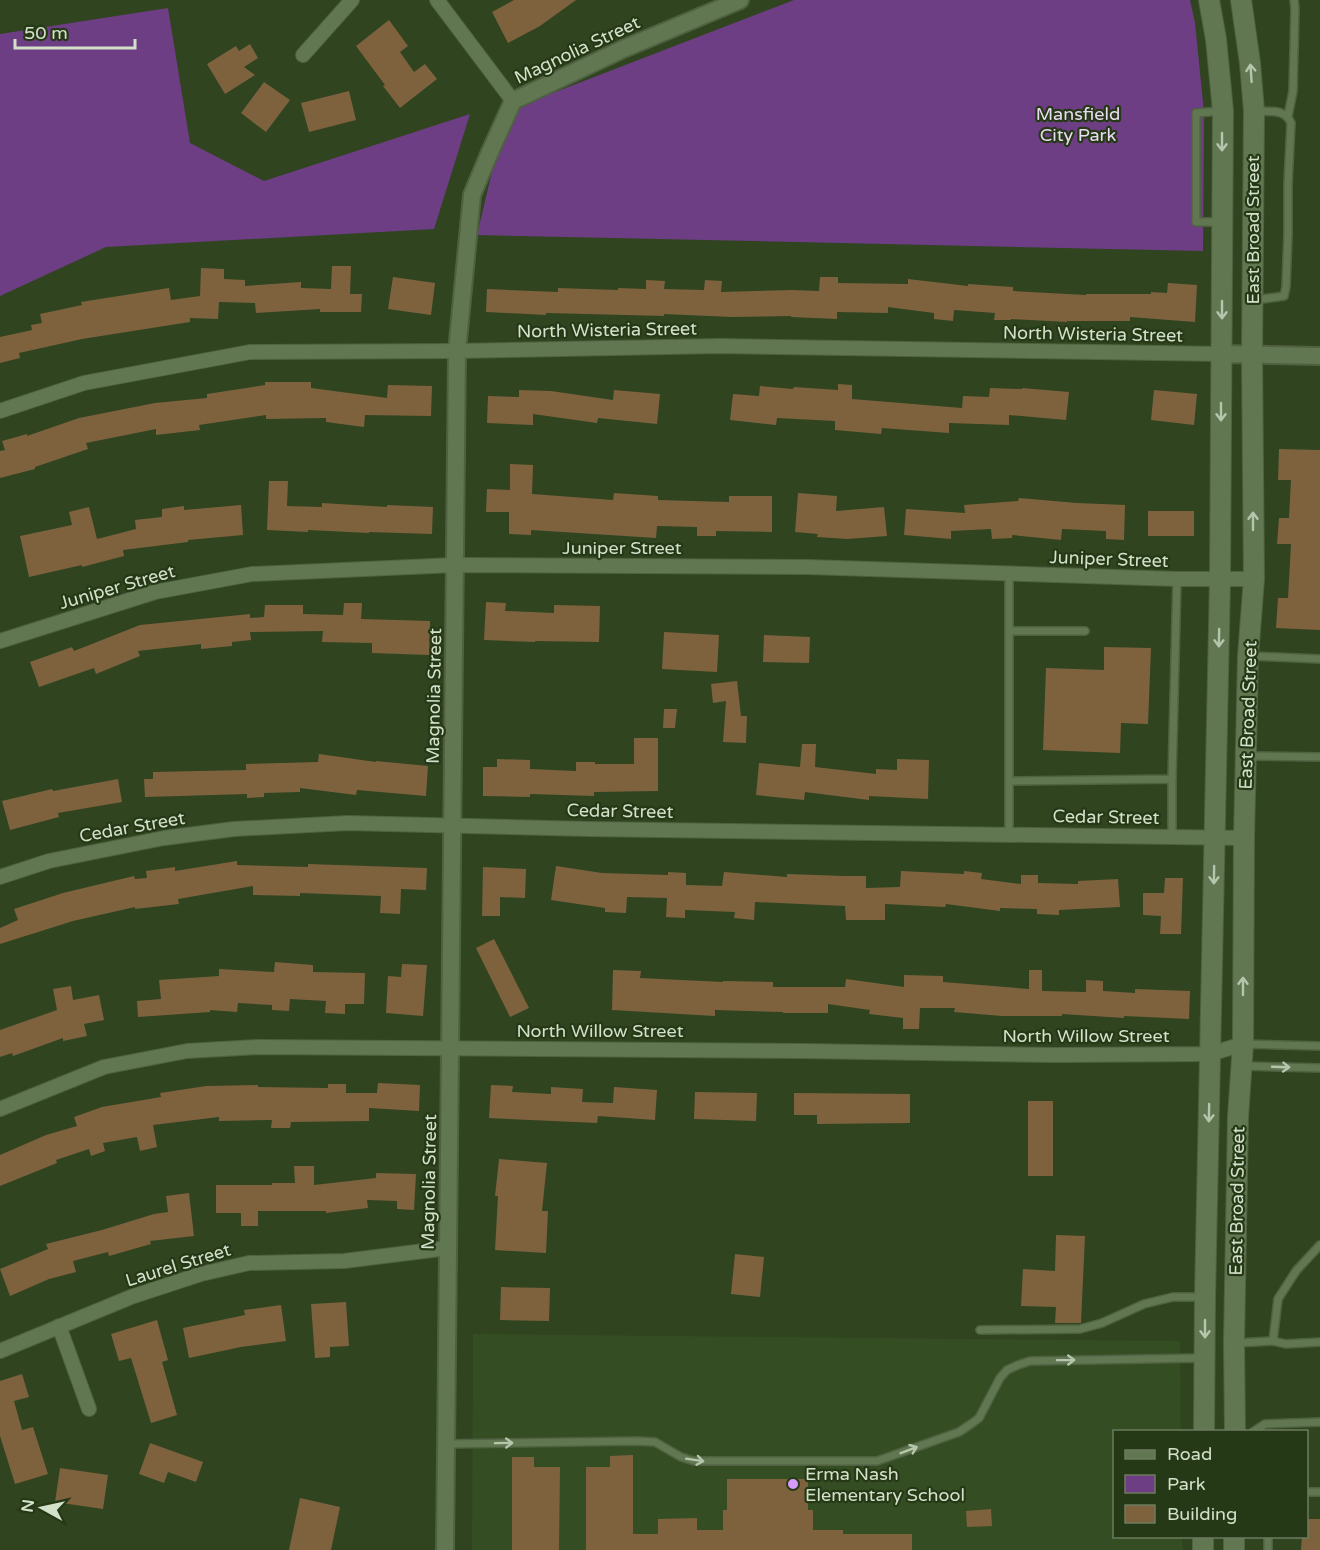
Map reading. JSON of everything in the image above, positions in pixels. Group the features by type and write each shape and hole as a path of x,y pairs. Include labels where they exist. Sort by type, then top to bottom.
{"main road":[{"name":"East Broad Street","path":"1204,1430 1220,579 1222,222 1222,111 1216,39 1209,0"},
{"name":"East Broad Street","path":"1235,1430 1234,1343 1238,1117 1243,1044 1248,656 1254,579 1252,355 1254,111 1241,0"},
{"path":"1222,111 1254,111"}],"street":[{"path":"303,55 352,0"},
{"path":"437,0 513,101"},
{"name":"Magnolia Street","path":"445,1550 457,351 472,195 513,101 623,49 740,0"},
{"name":"North Wisteria Street","path":"0,411 84,383 250,352 720,346 1221,354"},
{"path":"1221,354 1320,356"},
{"name":"Juniper Street","path":"0,641 155,592 252,574 455,565 808,567 1177,579 1254,579"},
{"name":"Cedar Street","path":"0,877 49,861 164,838 234,829 348,823 1244,838"},
{"name":"North Willow Street","path":"0,1108 104,1067 187,1051 258,1047 804,1050 1055,1055 1210,1054 1243,1044"},
{"name":"North Willow Street","path":"1210,1054 1241,1066"},
{"name":"Laurel Street","path":"0,1351 131,1297 201,1274 249,1263 344,1261 448,1248"},
{"path":"59,1326 89,1410"}],"lane":[{"path":"1288,116 1293,91 1294,0"},
{"path":"1222,111 1196,113 1196,222 1222,222"},
{"path":"1253,300 1284,296 1286,287 1291,123 1288,116 1282,112 1254,111"},
{"path":"1009,573 1009,834"},
{"path":"1172,836 1177,579"},
{"path":"1009,631 1085,631"},
{"path":"1248,656 1320,659"},
{"path":"1247,756 1320,757"},
{"path":"1009,781 1172,779"},
{"path":"1243,1044 1320,1046"},
{"path":"1241,1066 1320,1068"},
{"path":"1273,1341 1278,1299 1296,1271 1320,1245"},
{"path":"980,1330 1080,1329 1102,1323 1144,1304 1173,1297 1205,1297"},
{"path":"1234,1343 1320,1342"},
{"path":"446,1444 637,1441 655,1442 681,1457 694,1461 877,1461 959,1432 972,1424 979,1418 1000,1378 1007,1370 1030,1361 1205,1358"},
{"path":"1256,1430 1265,1424 1320,1422"}],"shaded area":[{"name":"Erma Nash Elementary School","path":"473,1334 1180,1341 1181,1430 1113,1430 1113,1538 1182,1538 1183,1550 472,1550"}],"green space":[{"name":"Mansfield City Park","path":"794,0 1190,0 1195,23 1204,112 1203,251 477,235 495,159 519,106"},
{"path":"168,8 190,143 264,181 470,114 434,229 106,247 0,296 0,34"}],"building":[{"path":"514,0 576,0 540,26 508,43 492,12"},
{"path":"389,20 408,46 400,52 414,72 425,64 437,79 400,108 356,46"},
{"path":"250,44 258,58 244,67 255,75 225,94 207,64 236,46 239,51"},
{"path":"264,82 290,100 266,132 241,113"},
{"path":"349,91 356,120 309,132 301,103"},
{"path":"332,266 351,266 350,294 362,294 361,312 320,312 320,309 256,313 255,303 219,302 218,319 190,318 190,322 82,339 19,353 20,358 0,363 0,337 32,330 31,325 42,323 40,314 82,305 81,302 169,288 171,300 200,296 201,268 224,269 224,279 245,280 245,286 301,282 301,288 331,289"},
{"path":"393,277 435,283 431,315 388,309"},
{"path":"820,277 838,277 838,283 908,284 908,279 968,286 968,284 1013,287 1013,291 1086,295 1167,293 1168,283 1197,285 1195,322 1130,317 1130,321 994,320 995,313 954,310 953,321 934,319 934,313 888,307 888,313 837,312 837,319 791,316 546,313 546,315 486,312 487,289 558,292 558,288 646,289 646,280 665,281 664,289 704,290 705,280 722,281 721,292 819,291"},
{"path":"265,382 311,382 311,388 387,398 388,385 432,386 431,416 365,415 364,427 326,422 326,418 266,419 266,415 199,425 200,430 156,435 156,429 86,443 88,449 35,467 35,469 0,478 0,451 5,450 2,441 27,434 27,436 79,418 155,403 207,398 207,394 265,385"},
{"path":"838,384 852,385 852,399 962,408 963,396 989,397 990,388 1069,392 1066,420 1009,415 1009,425 949,423 949,433 882,428 881,434 835,430 835,421 777,418 776,425 730,420 733,394 759,396 760,386 838,390"},
{"path":"519,390 551,391 613,400 614,390 660,394 657,424 598,418 597,423 533,414 533,425 487,423 488,396 519,397"},
{"path":"1154,390 1197,394 1194,425 1151,420"},
{"path":"1279,449 1320,450 1320,630 1276,628 1278,598 1288,598 1291,544 1277,544 1279,518 1289,518 1291,480 1278,480"},
{"path":"510,464 533,465 532,494 613,500 614,493 658,496 658,500 729,502 729,496 772,496 772,532 716,531 716,536 697,536 697,527 657,526 656,538 531,530 531,535 509,534 509,512 486,512 487,489 510,490"},
{"path":"269,481 288,481 287,506 322,507 322,503 433,507 432,534 267,530"},
{"path":"798,493 837,496 836,511 884,507 887,536 847,539 817,537 818,534 795,532"},
{"path":"1019,498 1125,505 1124,540 1106,539 1106,531 1062,529 1061,540 1012,535 1012,538 992,539 991,529 951,531 951,539 904,535 906,509 965,513 964,505 1018,501"},
{"path":"241,505 243,535 188,540 188,542 123,550 124,556 29,577 20,536 72,525 69,512 89,507 97,539 136,529 135,520 162,517 162,509 184,506 184,510"},
{"path":"1148,511 1194,511 1194,536 1148,536"},
{"path":"486,602 506,603 505,611 554,613 554,605 600,606 599,642 484,640"},
{"path":"344,603 362,603 361,619 430,621 429,655 372,653 372,643 322,642 323,631 250,632 251,640 232,642 232,646 201,649 201,644 138,651 140,656 96,674 94,668 39,687 30,662 72,647 74,651 140,625 250,614 250,618 264,617 265,605 303,605 303,614 343,615"},
{"path":"664,632 719,635 717,672 662,669"},
{"path":"764,635 810,637 809,663 763,662"},
{"path":"1104,647 1151,648 1148,724 1121,723 1120,753 1043,750 1046,668 1104,670"},
{"path":"737,681 741,716 747,716 746,743 723,742 726,701 713,703 711,684"},
{"path":"664,709 677,709 675,728 663,728"},
{"path":"634,738 658,738 658,791 594,792 594,796 530,794 530,797 483,796 483,767 497,767 497,759 530,760 530,769 576,771 576,762 634,764"},
{"path":"802,744 816,744 815,767 876,774 876,769 897,770 897,759 929,760 928,799 869,796 869,800 805,792 804,800 756,795 759,763 800,767"},
{"path":"319,754 428,766 426,796 357,790 356,795 300,788 300,792 264,793 264,797 247,798 247,794 145,797 144,779 153,779 153,772 246,770 246,764 318,762"},
{"path":"118,779 122,802 58,813 59,817 10,830 2,801 52,789 53,791"},
{"path":"237,861 237,865 308,867 308,864 427,868 426,890 401,889 400,914 380,913 381,896 300,893 300,896 253,895 253,886 178,899 179,904 135,909 135,907 73,921 0,944 0,928 18,920 14,909 63,893 134,876 135,879 147,878 146,871 175,867 175,871"},
{"path":"556,866 602,873 668,875 668,872 686,873 686,885 722,886 724,872 787,877 787,874 866,876 866,888 900,887 901,871 964,874 964,871 982,873 981,879 1021,884 1021,875 1038,875 1038,883 1078,884 1078,881 1118,879 1120,907 1059,910 1059,915 1037,914 1037,909 1000,908 1000,911 946,904 945,907 885,904 885,920 846,920 845,906 755,902 754,920 734,918 735,912 685,910 685,918 666,917 667,898 627,897 626,913 605,912 605,908 551,900"},
{"path":"483,867 526,869 525,898 500,897 500,916 482,916"},
{"path":"1165,878 1183,878 1181,934 1160,934 1161,916 1143,915 1143,893 1164,893"},
{"path":"494,939 529,1008 510,1017 476,948"},
{"path":"275,962 313,965 313,972 365,973 364,1004 345,1004 345,1014 325,1013 326,1001 290,999 289,1011 272,1010 272,1005 238,1003 237,1012 210,1010 210,1012 138,1017 137,1001 161,999 159,980 219,976 219,969 274,972"},
{"path":"402,964 427,965 423,1016 386,1013 388,976 401,977"},
{"path":"613,970 641,971 640,978 773,982 773,987 845,987 846,979 904,987 904,975 943,976 943,982 1029,989 1029,970 1042,970 1042,991 1086,992 1086,980 1103,981 1103,991 1135,993 1135,989 1190,991 1189,1019 1062,1014 1062,1016 1002,1016 954,1012 955,1008 920,1008 919,1029 903,1029 903,1018 869,1014 870,1010 828,1004 828,1013 715,1010 715,1016 612,1010"},
{"path":"71,986 73,1000 99,995 104,1020 84,1024 87,1036 63,1041 63,1038 13,1056 12,1053 0,1057 0,1030 57,1010 53,989"},
{"path":"378,1083 420,1085 419,1111 369,1108 369,1121 291,1122 290,1128 271,1128 272,1120 219,1121 219,1117 153,1125 157,1147 140,1151 137,1137 103,1143 105,1151 91,1156 89,1149 56,1160 57,1163 0,1186 0,1155 46,1135 77,1126 74,1117 102,1107 161,1097 160,1093 206,1086 258,1085 258,1087 328,1088 328,1084 346,1084 346,1093 377,1093"},
{"path":"491,1085 513,1086 512,1092 551,1094 551,1087 583,1089 582,1102 613,1103 614,1087 657,1090 655,1120 598,1116 597,1123 489,1118"},
{"path":"695,1092 757,1093 756,1121 694,1119"},
{"path":"794,1093 910,1094 910,1123 817,1124 817,1115 794,1115"},
{"path":"1028,1101 1053,1101 1053,1176 1028,1176"},
{"path":"499,1159 547,1163 542,1211 548,1211 546,1253 495,1250 498,1196 495,1196"},
{"path":"294,1166 314,1166 314,1185 376,1178 376,1173 416,1174 414,1210 397,1209 397,1201 367,1200 368,1208 326,1213 326,1211 258,1211 258,1226 241,1226 241,1213 216,1213 216,1185 295,1183"},
{"path":"189,1193 194,1236 150,1241 151,1244 109,1256 108,1252 73,1261 76,1272 49,1279 10,1296 0,1269 48,1249 46,1244 168,1212 166,1196"},
{"path":"1056,1235 1085,1236 1081,1323 1055,1323 1056,1307 1021,1306 1023,1269 1055,1271"},
{"path":"735,1254 764,1257 760,1297 731,1294"},
{"path":"501,1287 550,1288 549,1321 500,1320"},
{"path":"346,1302 349,1346 330,1347 330,1357 315,1358 311,1304"},
{"path":"281,1305 286,1341 241,1347 189,1358 183,1328 245,1315 244,1310"},
{"path":"157,1320 168,1360 162,1362 177,1415 151,1423 131,1358 119,1361 111,1334"},
{"path":"22,1374 29,1397 14,1401 22,1430 33,1427 48,1474 15,1484 0,1436 0,1381"},
{"path":"150,1443 203,1462 196,1482 168,1472 164,1483 139,1474"},
{"path":"633,1455 633,1534 658,1534 658,1519 697,1518 697,1530 723,1530 723,1510 727,1510 727,1479 808,1479 808,1510 813,1510 813,1530 843,1530 843,1534 912,1534 912,1550 586,1550 586,1467 610,1467 610,1456"},
{"path":"512,1457 534,1457 534,1467 560,1467 559,1550 512,1550"},
{"path":"60,1468 108,1475 103,1509 55,1502"},
{"path":"300,1498 340,1507 331,1550 289,1550"},
{"path":"991,1509 992,1526 967,1527 966,1511"},
{"path":"1308,1519 1320,1519 1320,1550 1301,1550 1302,1538 1308,1538"}],"place":[{"name":"Erma Nash Elementary School","path":"793,1484"}]}
